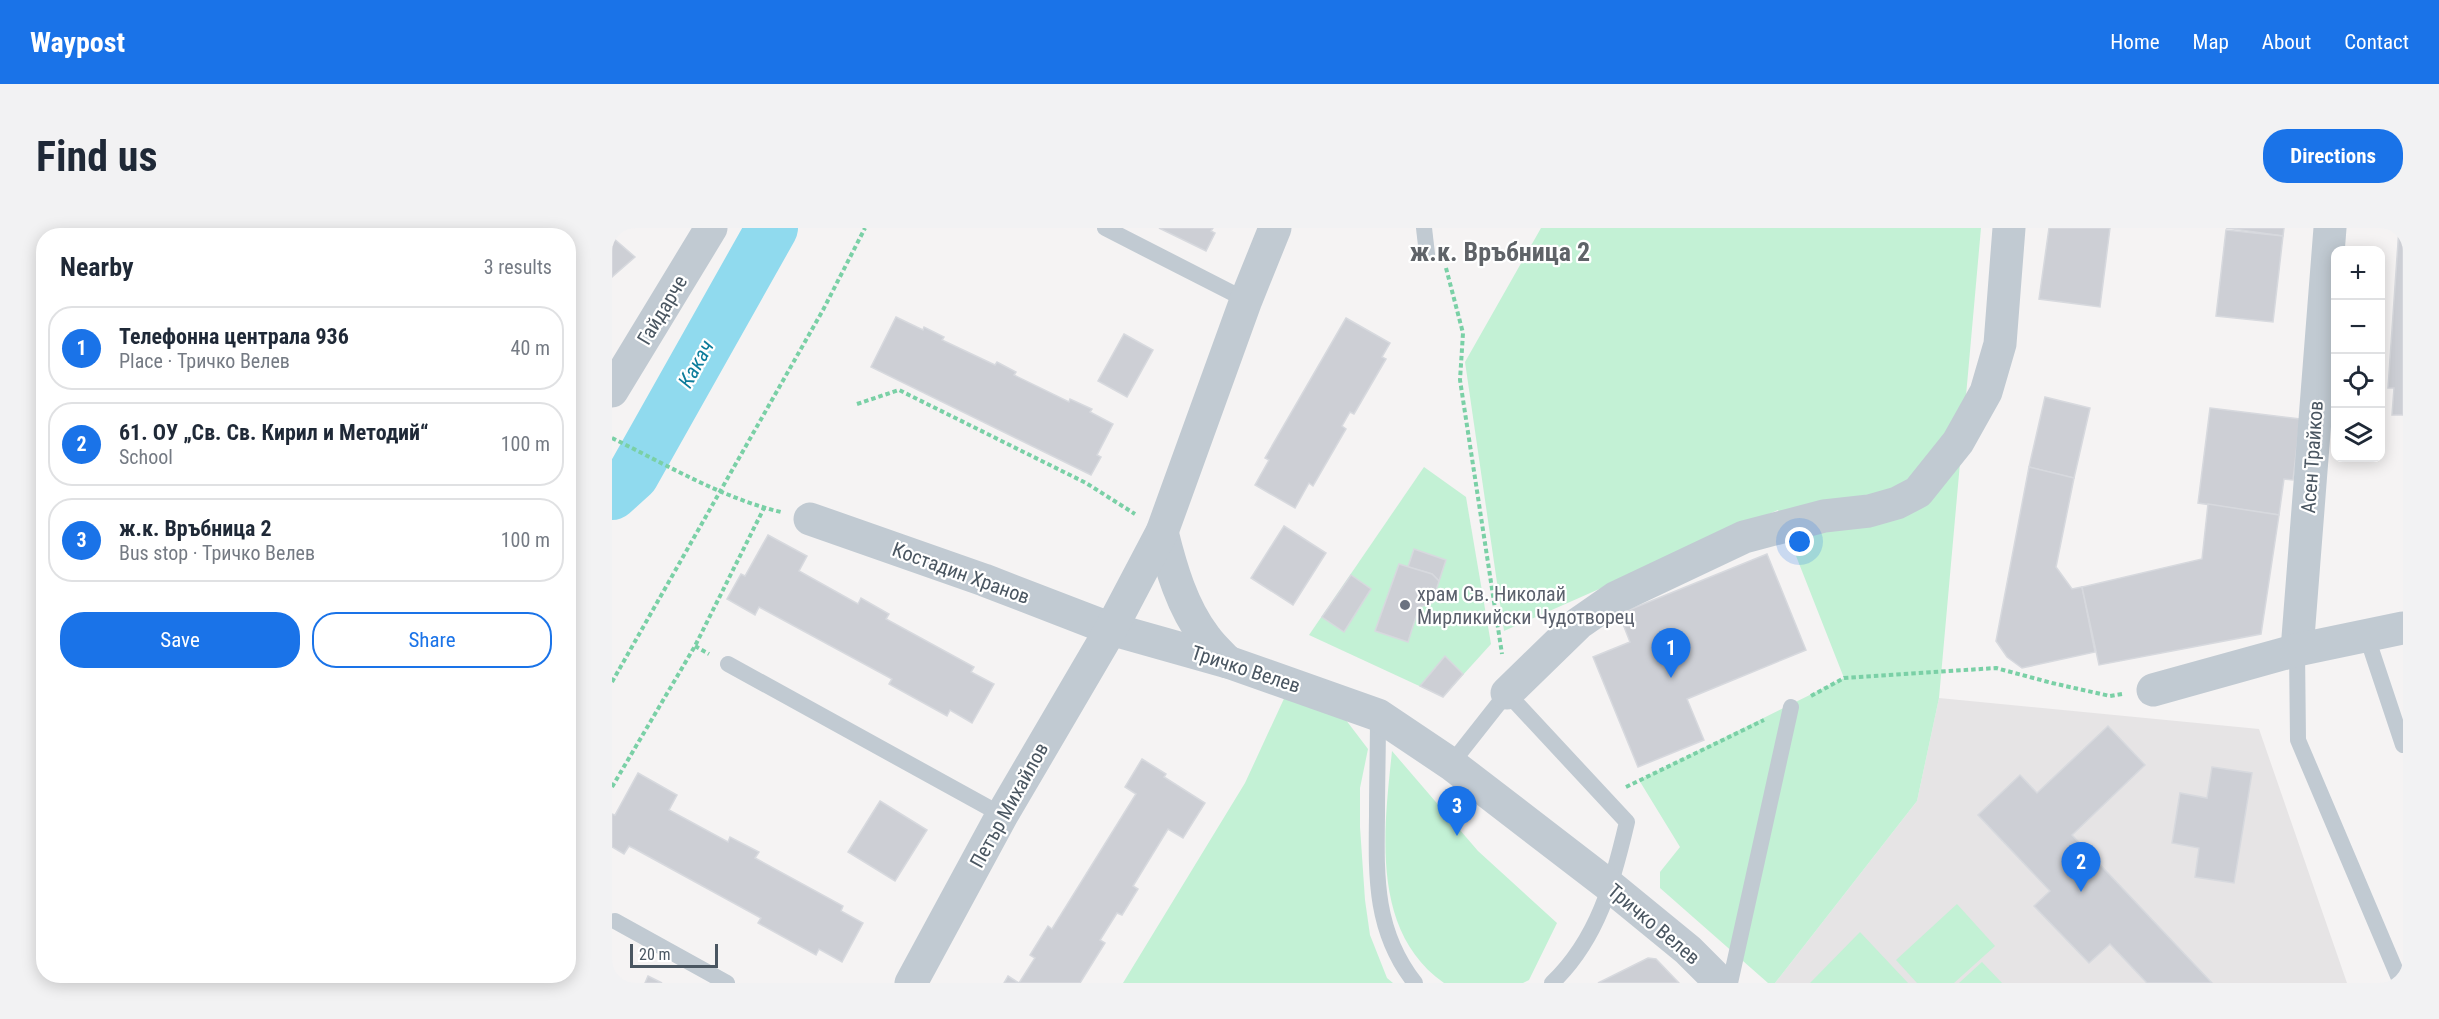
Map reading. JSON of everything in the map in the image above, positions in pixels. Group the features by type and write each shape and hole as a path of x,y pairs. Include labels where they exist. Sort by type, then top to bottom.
{"street":[{"name":"Гайдарче","path":"612,391 711,228"},
{"path":"1111,629 1162,532 1246,300 1275,228"},
{"path":"1507,693 1579,623 1615,598 1744,537 1824,516 1869,511 1897,503 1918,492 1958,442 1986,392 2000,344 2009,228"},
{"name":"Асен Трайков","path":"2297,650 2330,228"},
{"name":"Костадин Хранов","path":"810,519 984,580 1111,629"},
{"path":"1162,532 1170,562 1190,612 1205,638 1228,662"},
{"path":"2153,690 2297,650 2403,628"},
{"name":"Тричко Велев","path":"1111,629 1228,662 1378,715 1451,764 1611,887 1688,950 1721,983"},
{"name":"Петър Михайлов","path":"911,983 1002,815 1111,629"}],"lane":[{"path":"1105,228 1246,300"},
{"path":"1424,228 1427,254"},
{"path":"2367,637 2403,745"},
{"path":"2297,650 2298,740 2401,983"},
{"path":"728,664 1002,815"},
{"path":"1451,764 1507,693 1627,822 1611,887 1585,940 1569,965 1552,983"},
{"path":"1730,983 1791,707"},
{"path":"1378,715 1376,873 1380,905 1387,935 1400,964 1415,983"},
{"path":"615,921 727,983"}],"path":[{"path":"612,682 823,310 865,228"},
{"path":"1427,254 1447,269 1463,333 1460,380 1507,693"},
{"path":"857,404 899,390 1086,483 1162,532"},
{"path":"612,438 719,490 764,508 810,519"},
{"path":"612,787 695,646 764,508"},
{"path":"1603,798 1791,707 1844,678 1996,668 2110,696 2153,690"}],"shaded area":[{"path":"1939,698 2259,729 2347,983 1775,983 1917,801"}],"green space":[{"path":"1541,228 1981,228 1939,698 1917,801 1775,983 1768,983 1660,888 1660,872 1680,847 1639,780 1844,678 1778,510 1504,631 1465,362"},
{"path":"1424,467 1466,497 1491,644 1443,697 1309,635"},
{"path":"1288,690 1330,699 1368,749 1360,788 1365,900 1370,935 1387,978 1393,983 1123,983 1245,783"},
{"path":"1392,751 1478,851 1557,923 1529,980 1523,983 1444,983 1420,961 1404,936 1393,907 1387,877 1386,813"},
{"path":"1957,904 1995,946 1954,983 1917,983 1896,960"},
{"path":"1860,932 1908,983 1810,983"},
{"path":"1982,962 2002,983 1959,983"}],"building":[{"path":"1159,228 1213,228 1211,231 1215,233 1206,251"},
{"path":"2049,228 2110,228 2100,307 2039,299"},
{"path":"2226,228 2284,228 2283,236"},
{"path":"2399,228 2403,228 2403,415 2392,415 2394,388 2388,388"},
{"path":"2226,230 2283,236 2273,322 2216,316"},
{"path":"612,237 635,257 612,277"},
{"path":"896,317 923,330 924,327 944,337 942,340 995,365 997,362 1016,372 1014,375 1069,402 1070,399 1092,409 1090,412 1113,424 1097,455 1101,457 1091,475 871,367"},
{"path":"1346,318 1390,343 1382,357 1386,359 1354,414 1350,412 1342,426 1346,429 1313,486 1309,483 1295,508 1255,485 1269,460 1265,458"},
{"path":"1124,334 1153,350 1127,397 1098,381"},
{"path":"2045,397 2090,408 2074,478 2029,467"},
{"path":"2210,408 2300,419 2293,480 2284,479 2279,515 2198,503"},
{"path":"2029,467 2074,478 2056,567 2072,589 2082,587 2095,652 2022,668 2007,657 1996,641"},
{"path":"2208,504 2279,515 2261,634 2099,665 2082,587 2202,559"},
{"path":"1284,526 1326,553 1293,605 1251,578"},
{"path":"768,535 807,556 799,571 858,604 861,598 889,614 886,619 974,667 971,672 994,684 972,723 950,710 947,716 889,684 892,679 759,607 755,615 727,599 741,574 745,576"},
{"path":"1414,549 1446,560 1439,581 1432,574 1408,567"},
{"path":"1767,554 1806,650 1687,699 1704,740 1638,767 1593,657 1630,642 1619,614"},
{"name":"храм Св. Николай Мирликийски Чудотворец","path":"1399,564 1432,574 1439,581 1432,603 1419,607 1408,642 1375,631"},
{"path":"1351,575 1371,589 1344,632 1322,617"},
{"path":"1445,656 1463,674 1443,697 1420,686"},
{"path":"2108,726 2145,765 2072,835 2212,983 2147,983 2110,944 2089,963 2034,906 2050,891 1978,815 2020,775 2037,793"},
{"path":"1142,759 1166,774 1164,777 1205,803 1183,838 1168,829 1133,886 1138,889 1122,915 1117,913 1100,940 1105,943 1080,983 1019,983 1035,958 1030,955 1048,926 1052,929 1136,794 1125,787"},
{"path":"2212,767 2252,773 2234,883 2195,877 2199,848 2172,843 2180,793 2207,798"},
{"path":"638,773 677,795 669,810 728,842 730,837 759,852 755,858 843,906 841,911 863,923 842,962 819,949 816,955 758,923 761,918 629,846 624,854 612,847 612,814 615,815"},
{"path":"880,801 927,830 895,881 848,852"},
{"path":"1648,958 1656,959 1679,983 1598,983"},
{"path":"648,976 662,983 645,983"},
{"path":"1008,976 1019,983 1004,983"}],"waterway":[{"name":"Какач","path":"612,494 633,475 772,228"}],"place":[{"name":"храм Св. Николай Мирликийски Чудотворец","path":"1405,605"},
{"name":"Телефонна централа 936","path":"1671,678"},
{"name":"ж.к. Връбница 2","path":"1457,836"},
{"name":"61. ОУ „Св. Св. Кирил и Методий“","path":"2081,892"}],"district":[{"name":"ж.к. Връбница 2","path":"1500,252"}]}
